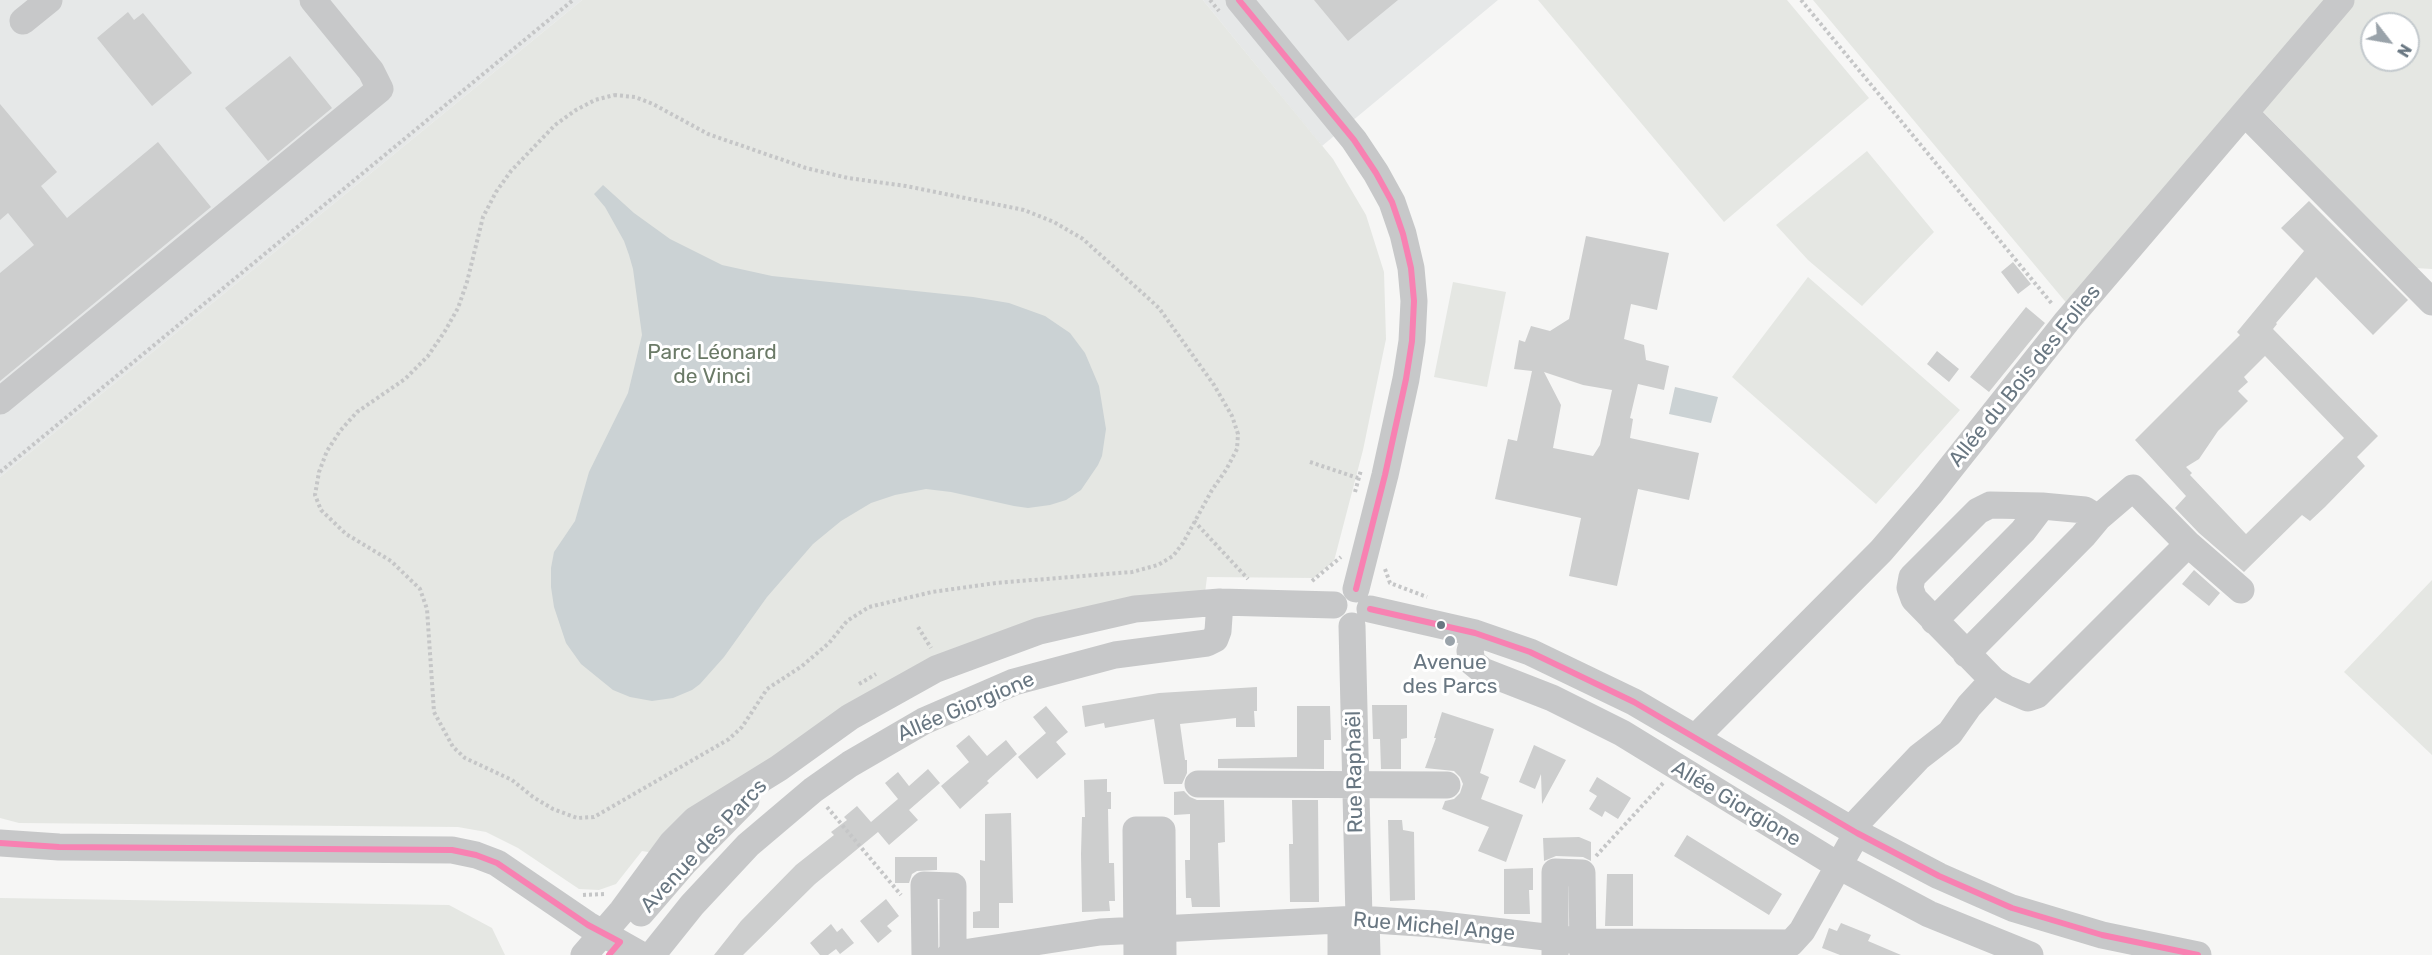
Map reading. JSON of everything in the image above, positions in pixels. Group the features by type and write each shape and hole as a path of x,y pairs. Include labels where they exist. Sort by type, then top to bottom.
{"street":[{"path":"23,21 49,0"},
{"path":"0,401 381,89 371,71 313,0"},
{"name":"Allée du Bois des Folies","path":"1695,738 1881,551 1930,494 2067,321 2341,0"},
{"name":"Rue Raphaël","path":"1231,9 1354,140 1392,202 1400,223 1411,268 1413,321 1406,379 1359,608 1355,919 1367,955"},
{"path":"2244,113 2432,302"},
{"path":"1966,654 2098,518 2133,488 2188,544 2241,590"},
{"path":"2098,518 2085,510 1990,505 1978,511 1912,577 1910,588 1914,599 1993,680 2020,696 2028,698 2037,695 2188,544"},
{"path":"1934,621 2023,531 2042,506"},
{"name":"Avenue des Parcs","path":"584,955 618,946 672,843 695,820 778,768 850,717 936,669 1039,630 1135,609 1220,602 1334,605 1338,620 1359,608"},
{"name":"Allée Giorgione","path":"652,955 692,904 748,845 813,790 850,764 924,721 1014,682 1115,655 1207,643 1215,639 1218,631 1220,602"},
{"path":"1359,608 1475,633 1530,652 1634,702 1854,831 1939,876 2012,908 2102,935 2198,955"},
{"name":"Allée Giorgione","path":"1475,633 1470,651 1472,662 1483,671 1552,698 1622,734 1839,866 1929,914 2030,955"},
{"name":"Rue Michel Ange","path":"952,955 1100,932 1146,938 1355,919 1555,947 1778,949 1802,931 1839,866 1854,831 1919,757 1950,733 1969,706 1993,680"},
{"path":"1198,784 1447,785"},
{"path":"0,843 59,847 452,850 476,855 497,863 618,946"},
{"path":"1555,947 1555,872 1582,873 1582,948"},
{"path":"925,955 924,885 953,886 952,955"},
{"name":"Rue Raphaël","path":"1341,955 1355,919"},
{"path":"1146,938 1163,955"}],"path":[{"path":"0,472 573,0"},
{"path":"1210,0 1231,9"},
{"path":"1801,0 2067,321"},
{"path":"614,95 635,97 653,104 708,134 806,168 848,178 878,181 1024,210 1072,230 1159,308 1191,350 1232,416 1238,434 1237,449 1194,521 1183,543 1173,556 1158,565 1132,572 996,583 932,592 869,607 847,621 829,643 802,666 767,689 742,727 729,739 594,817 576,818 554,810 532,797 512,780 465,758 453,747 434,712 427,609 420,589 391,561 332,522 321,510 315,495 319,472 327,451 340,430 357,412 405,379 428,356 445,331 458,308 467,282 483,217 496,192 511,171 555,125 595,100 614,95"},
{"path":"1310,462 1358,478"},
{"path":"1354,500 1364,462"},
{"path":"1194,521 1248,579"},
{"path":"918,627 932,648"},
{"path":"1582,873 1676,768"},
{"path":"813,790 902,896"}],"shaded area":[{"path":"0,0 582,0 0,477"},
{"path":"1203,0 1498,0 1322,146"},
{"path":"603,185 634,213 670,239 722,265 772,276 973,297 1009,303 1045,316 1070,333 1085,353 1099,386 1106,429 1102,456 1098,465 1081,490 1066,500 1050,505 1028,508 926,489 895,495 871,503 841,521 813,544 767,597 724,657 692,690 673,698 652,701 630,697 613,690 581,664 566,643 554,607 551,587 554,552 575,521 589,472 628,393 642,335 629,255 605,207 594,194"},
{"path":"1675,387 1718,397 1711,423 1669,414"}],"green space":[{"name":"Parc Léonard de Vinci","path":"582,0 1203,0 1333,159 1366,215 1384,272 1386,339 1363,450 1334,561 1314,578 1207,577 1205,593 1002,635 654,853 642,851 616,884 599,890 579,889 518,848 486,832 458,827 19,823 0,818 0,477"},
{"path":"1538,0 1787,0 1869,98 1724,222"},
{"path":"1813,0 2432,0 2432,269 2415,268 2247,95 2069,306"},
{"path":"1867,151 1934,232 1862,306 1808,260 1776,225"},
{"path":"1808,277 1960,410 1876,504 1732,377"},
{"path":"1453,282 1506,292 1487,387 1434,377"},
{"path":"2432,580 2432,755 2344,672"},
{"path":"0,898 449,905 492,928 505,955 0,955"}],"building":[{"path":"1314,0 1398,0 1348,41"},
{"path":"128,12 134,20 143,13 192,73 152,106 97,38"},
{"path":"290,56 332,108 268,161 225,108"},
{"path":"0,104 57,172 41,186 67,218 158,142 211,207 0,381 0,273 34,245 8,213 0,220"},
{"path":"2309,201 2408,300 2373,335 2316,277 2276,323 2273,329 2378,436 2357,457 2365,466 2325,507 2310,521 2302,515 2244,572 2199,533 2175,508 2186,496 2135,440 2240,335 2237,332 2304,251 2281,228","holes":["2265,356 2344,438 2246,534 2190,475 2192,473 2186,467 2199,459 2218,431 2248,401 2238,391 2248,382 2244,377"]},
{"path":"1586,236 1669,253 1657,310 1631,304 1624,339 1644,345 1646,360 1669,366 1664,390 1638,384 1630,418 1633,419 1630,438 1699,453 1689,500 1638,489 1617,586 1569,576 1581,518 1495,499 1508,439 1517,441 1532,371 1514,369 1519,340 1525,342 1531,326 1550,331 1569,319","holes":["1544,372 1583,385 1612,390 1600,445 1593,456 1553,448 1561,405"]},
{"path":"2013,262 2031,284 2018,294 2001,272"},
{"path":"2026,307 2045,323 1989,392 1970,377"},
{"path":"1937,351 1959,369 1949,382 1927,364"},
{"path":"2194,570 2220,593 2209,606 2182,584"},
{"path":"1257,687 1255,727 1236,727 1236,718 1180,724 1185,760 1187,760 1187,773 1182,784 1164,784 1154,719 1105,728 1104,723 1085,727 1082,706 1159,693"},
{"path":"1372,705 1407,705 1407,738 1401,739 1401,769 1381,769 1380,739 1373,739"},
{"path":"1046,706 1068,732 1056,742 1066,754 1037,779 1018,757 1046,733 1033,717"},
{"path":"1297,706 1330,706 1331,740 1324,740 1324,769 1218,768 1218,759 1297,757"},
{"path":"1442,712 1494,729 1480,773 1489,777 1481,799 1523,815 1506,862 1478,851 1489,827 1442,809 1445,801 1454,799 1460,793 1463,784 1454,771 1425,768 1436,738 1434,738"},
{"path":"969,735 987,756 1006,740 1017,754 960,809 941,786 969,762 956,746"},
{"path":"1534,745 1566,760 1542,804 1541,774 1535,789 1519,782"},
{"path":"928,769 940,783 909,810 918,820 889,845 878,832 815,884 743,955 714,955 741,921 796,865 834,835 831,832 847,820 844,817 857,806 871,822 898,799 885,783 898,772 909,786"},
{"path":"1597,777 1631,798 1618,819 1605,811 1602,817 1589,809 1597,796 1589,791"},
{"path":"1107,779 1107,792 1111,792 1111,809 1108,809 1109,863 1114,863 1115,901 1109,901 1110,911 1082,912 1081,854 1082,817 1085,817 1084,780"},
{"path":"1184,791 1197,800 1224,800 1225,842 1218,843 1220,907 1192,907 1191,898 1186,898 1185,860 1190,860 1190,814 1174,815 1174,792"},
{"path":"1292,800 1318,800 1319,902 1290,902 1289,844 1293,844"},
{"path":"1011,813 1013,903 999,903 999,928 973,928 973,912 980,911 980,860 985,861 985,814"},
{"path":"1388,820 1402,820 1403,830 1414,832 1415,900 1390,901"},
{"path":"1687,835 1782,894 1769,915 1674,856"},
{"path":"1579,837 1591,842 1591,861 1583,857 1556,856 1544,861 1543,838"},
{"path":"895,857 937,857 937,870 917,871 912,874 909,883 895,883"},
{"path":"1533,868 1533,890 1529,890 1530,914 1504,914 1504,869"},
{"path":"1607,874 1633,874 1633,926 1605,926"},
{"path":"886,899 899,916 887,926 892,931 878,943 860,921"},
{"path":"1841,923 1871,935 1868,941 1901,955 1840,955 1822,948 1829,928 1837,931"},
{"path":"831,924 837,932 842,928 854,943 840,954 836,949 828,955 820,955 810,943"}],"transit line":[{"path":"1239,0 1354,140 1376,173 1392,202 1411,268 1414,301 1412,341 1406,379 1385,475 1356,589"},
{"path":"1370,609 1475,633 1530,652 1634,702 1857,833 1939,876 2012,908 2102,935 2198,955"},
{"path":"0,843 59,847 452,850 476,855 497,863 588,925 620,942 609,955"}],"place":[{"name":"Avenue des Parcs","path":"1450,641"}]}
